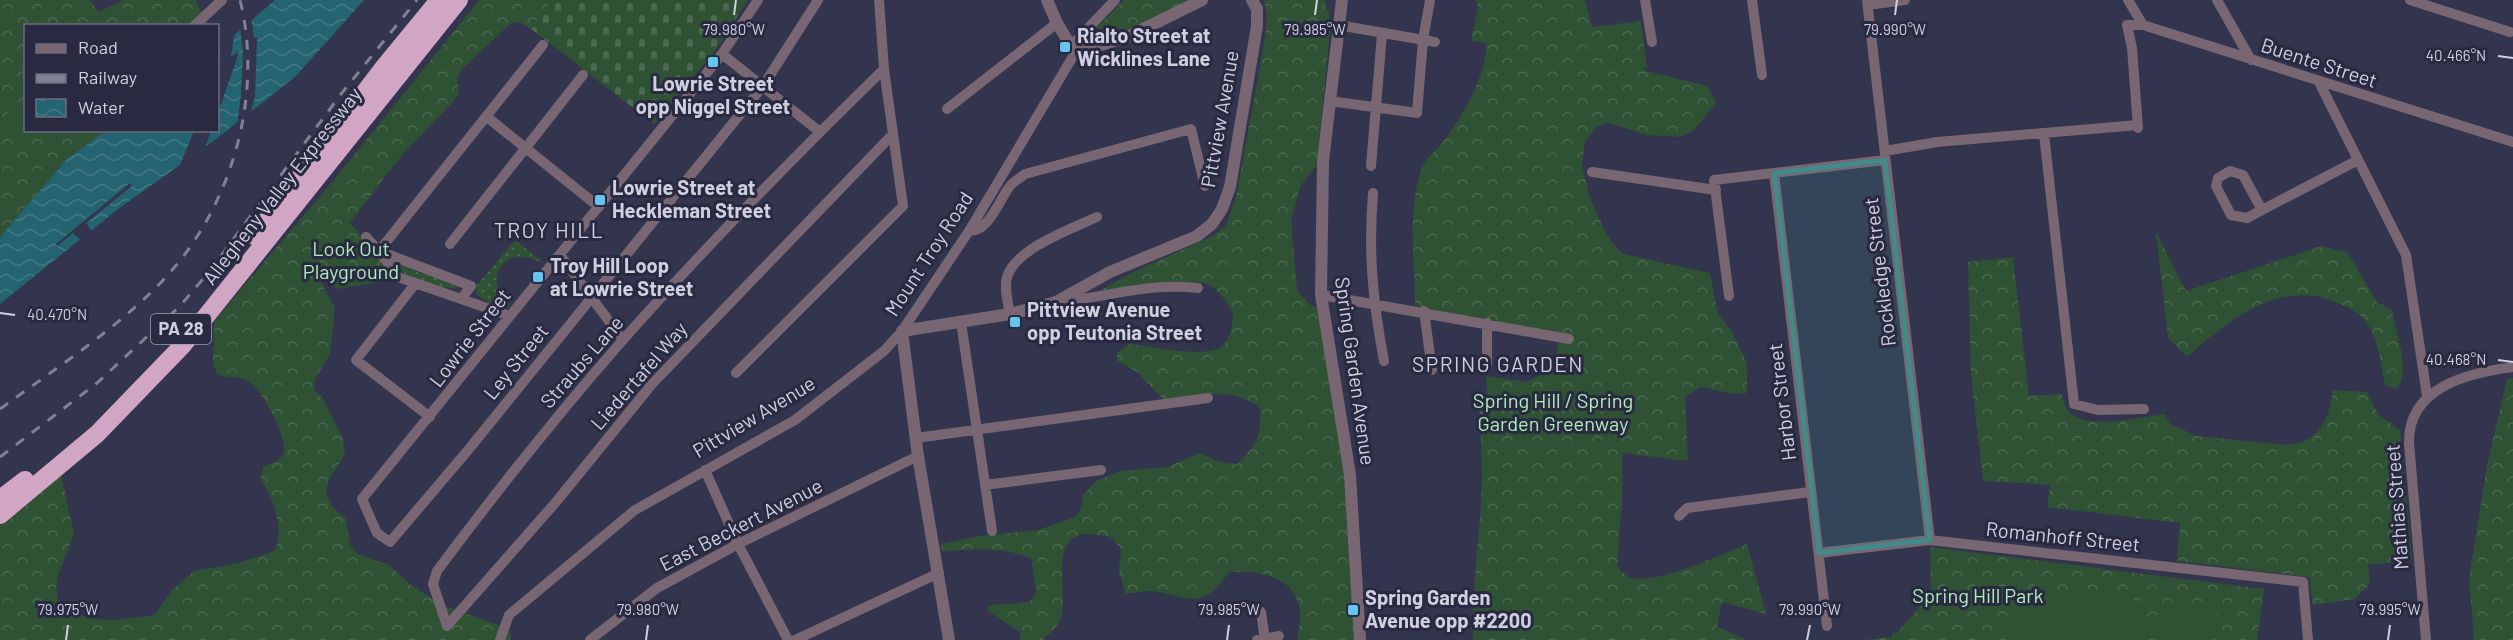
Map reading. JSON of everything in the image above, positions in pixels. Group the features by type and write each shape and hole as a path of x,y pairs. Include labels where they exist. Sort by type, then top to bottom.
{"highway":[{"name":"Allegheny Valley Expressway","path":"0,515 97,434 183,345 459,0"},
{"path":"406,64 467,0"},
{"name":"Allegheny Valley Expressway","path":"0,499 88,426 156,358 191,318 437,2"}],"street":[{"path":"196,24 222,0"},
{"name":"Lowrie Street","path":"362,499 722,54 758,0"},
{"name":"Ley Street","path":"362,499 377,533 390,542 763,86 818,0"},
{"path":"736,373 903,206 884,69 879,0"},
{"path":"1047,0 1073,50 1127,37 1202,0"},
{"name":"Mount Troy Road","path":"949,640 918,456 902,331 969,231 1073,50 1115,0"},
{"name":"Pittview Avenue","path":"500,640 509,615 608,531 636,510 808,411 884,351 902,331 1010,314 1056,302 1110,272 1197,236 1212,224 1222,209 1230,187 1257,26 1257,9 1252,0"},
{"name":"Spring Garden Avenue","path":"1342,0 1322,193 1321,295 1350,475 1360,640"},
{"path":"1330,101 1417,113 1423,40 1430,0"},
{"path":"1645,0 1652,42"},
{"path":"1752,0 1762,75"},
{"path":"1868,2 1905,0"},
{"path":"2128,0 2143,25"},
{"path":"2217,0 2251,60"},
{"path":"2409,0 2510,33"},
{"name":"Rockledge Street","path":"1868,2 1930,540"},
{"path":"947,109 1057,23"},
{"path":"1338,25 1435,42"},
{"path":"1592,172 1715,185 1885,155 1937,142 2138,127 2132,48 2127,25 2143,25"},
{"name":"Buente Street","path":"2143,25 2513,142"},
{"path":"1371,166 1382,34"},
{"path":"379,251 543,45"},
{"path":"722,54 820,132"},
{"name":"Straubs Lane","path":"447,626 434,584 437,571 507,479 623,340 820,132 884,69"},
{"path":"450,244 582,75"},
{"path":"2319,81 2406,255 2427,396 2450,382 2481,371 2513,367"},
{"path":"487,117 599,207"},
{"path":"969,231 976,231 985,225 1011,183 1025,174 1191,129 1205,186"},
{"name":"Liedertafel Way","path":"447,626 556,502 652,384 893,134"},
{"path":"2044,134 2074,404 2098,410 2144,409"},
{"path":"2262,210 2243,175 2230,171 2218,178 2216,186 2231,215 2247,218 2358,160"},
{"name":"Harbor Street","path":"1774,173 1827,626"},
{"path":"1715,185 1729,296"},
{"path":"1373,193 1369,236 1373,302 1384,361"},
{"path":"1010,314 1006,278 1012,265 1024,253 1097,217"},
{"path":"366,237 398,277 510,316"},
{"path":"379,251 471,286 462,298"},
{"path":"560,255 623,340"},
{"path":"415,284 356,360 430,417"},
{"path":"1056,302 1092,299 1140,287 1173,285 1198,288"},
{"path":"1321,295 1424,311 1569,339"},
{"path":"1424,311 1432,370"},
{"path":"961,322 979,430 992,531"},
{"path":"1487,323 1487,364"},
{"name":"Mathias Street","path":"2426,640 2409,434 2427,396"},
{"path":"916,438 1208,398"},
{"name":"East Beckert Avenue","path":"590,640 604,626 657,588 738,544 918,456"},
{"path":"705,470 738,544 788,640"},
{"path":"985,485 1101,470"},
{"path":"1678,516 1687,507 1810,492"},
{"name":"Romanhoff Street","path":"1819,553 1930,540 2303,582 2308,640"},
{"path":"795,640 939,573"},
{"path":"1261,612 1262,640 1279,636"}],"highlighted area":[{"path":"1885,160 1930,540 1819,553 1774,173"}],"green space":[{"path":"0,0 90,0 98,12 124,0 195,0 208,24 24,24 24,132 104,132 66,160 0,237"},
{"name":"Look Out Playground","path":"479,0 551,0 531,29 519,22 510,24 462,69 457,79 459,92 453,102 402,155 350,223 375,250 393,280 337,289 317,275 335,308 330,354 315,379 314,390 322,397 342,437 345,449 343,458 329,479 326,492 331,505 346,519 350,545 358,554 389,565 411,585 444,606 510,629 511,640 0,640 0,526 61,474 74,534 56,587 59,602 82,616 117,620 155,615 171,591 194,571 238,563 274,551 278,525 274,505 261,481 263,466 281,457 284,443 272,413 254,386 244,379 217,374 213,363 214,321 338,175"},
{"path":"551,0 748,0 715,51 654,124 531,29"},
{"path":"1124,0 1191,0 1123,32 1076,48"},
{"path":"1264,0 1324,0 1331,20 1317,165 1301,185 1291,220 1297,290 1310,305 1317,307 1343,454 1355,640 1298,640 1300,616 1297,600 1292,590 1284,583 1263,575 1229,572 1216,588 1205,597 1198,598 1190,599 1154,591 1125,593 1119,570 1121,549 1111,537 1083,534 1072,539 1065,548 1062,573 1062,613 1058,625 1043,640 1020,640 1020,632 988,611 988,606 1032,600 1036,591 1031,558 987,549 942,552 941,544 979,536 1038,530 1075,517 1081,508 1083,495 1096,481 1120,471 1167,467 1200,453 1220,462 1237,464 1250,451 1257,439 1260,408 1249,401 1226,394 1201,394 1163,399 1137,372 1117,361 1117,352 1130,344 1191,352 1215,350 1222,346 1230,335 1233,312 1215,289 1207,284 1186,282 1099,291 1135,271 1213,236 1226,225 1236,197 1264,44 1267,19"},
{"name":"Spring Hill / Spring Garden Greenway","path":"1476,0 1585,0 1592,27 1641,21 1647,68 1642,68 1646,71 1708,86 1716,103 1694,130 1681,137 1647,135 1609,123 1596,127 1585,142 1582,165 1589,195 1607,236 1623,254 1710,273 1718,314 1732,332 1747,363 1747,393 1728,393 1700,387 1685,397 1688,461 1622,453 1622,504 1617,566 1627,576 1638,579 1652,578 1705,562 1747,544 1766,614 1722,602 1717,627 1747,640 1473,640 1482,491 1479,406 1488,401 1486,376 1528,382 1555,366 1559,334 1415,306 1413,218 1417,183 1426,161 1449,134 1465,109 1483,67 1486,43 1471,41 1478,6"},
{"path":"15,95 24,113 24,126 17,130 2,102"},
{"path":"2156,232 2186,291 2322,246 2348,253 2377,302 2392,311 2403,362 2401,381 2397,389 2385,385 2377,346 2364,319 2338,303 2317,296 2296,295 2276,299 2256,307 2220,330 2187,357 2168,338"},
{"path":"515,240 544,263 521,257 504,263 498,272 497,284 501,294 511,305 507,308 485,301 476,293 476,286"},
{"path":"2013,257 2029,396 2062,394 2068,411 2081,419 2105,422 2165,414 2170,424 2197,436 2288,445 2308,439 2321,427 2329,410 2333,390 2367,392 2378,414 2400,430 2412,560 2368,565 2370,584 2355,599 2313,605 2309,577 2177,561 2180,523 2047,507 2050,485 1983,481 1971,374 1968,262"},
{"path":"329,258 349,259 348,277 328,276"},
{"path":"395,262 459,288 444,287 413,278 398,268"},
{"path":"2513,378 2513,640 2474,640 2469,579 2487,465 2507,379"},
{"name":"Spring Hill Park","path":"1930,547 2264,589 2257,640 1863,640 1892,637 1892,632 1896,634 1931,594"},
{"path":"2008,587 2146,602 2141,640 2010,640 2007,631"},
{"path":"2158,606 2217,612 2213,640 2157,640 2161,626 2155,625"}],"water":[{"path":"275,0 364,0 296,76 215,140 118,209 0,304 0,237 66,160 104,132 219,132 219,48"}],"pier":[{"path":"251,17 254,38 257,37 255,96 250,116 237,127 243,53 240,26"},
{"path":"235,30 231,56 239,52 219,110 219,78 220,43"},
{"path":"194,132 211,132 204,151 178,170"},
{"path":"130,183 132,186 86,223 92,232 81,241 73,233 57,246 56,244"}],"railway":[{"path":"0,409 91,343 135,307 173,269 194,241 227,177 238,142 245,106 248,70 246,35 240,0"},
{"path":"0,457 97,383 180,306 209,272 341,94 417,0"}],"place":[{"name":"Rialto Street at Wicklines Lane","path":"1065,47"},
{"name":"Lowrie Street opp Niggel Street","path":"713,62"},
{"name":"Lowrie Street at Heckleman Street","path":"600,200"},
{"name":"Troy Hill Loop at Lowrie Street","path":"538,277"},
{"name":"Pittview Avenue opp Teutonia Street","path":"1015,322"},
{"name":"Spring Garden Avenue opp #2200","path":"1353,610"}],"district":[{"name":"TROY HILL","path":"549,231"},
{"name":"SPRING GARDEN","path":"1498,365"}]}
